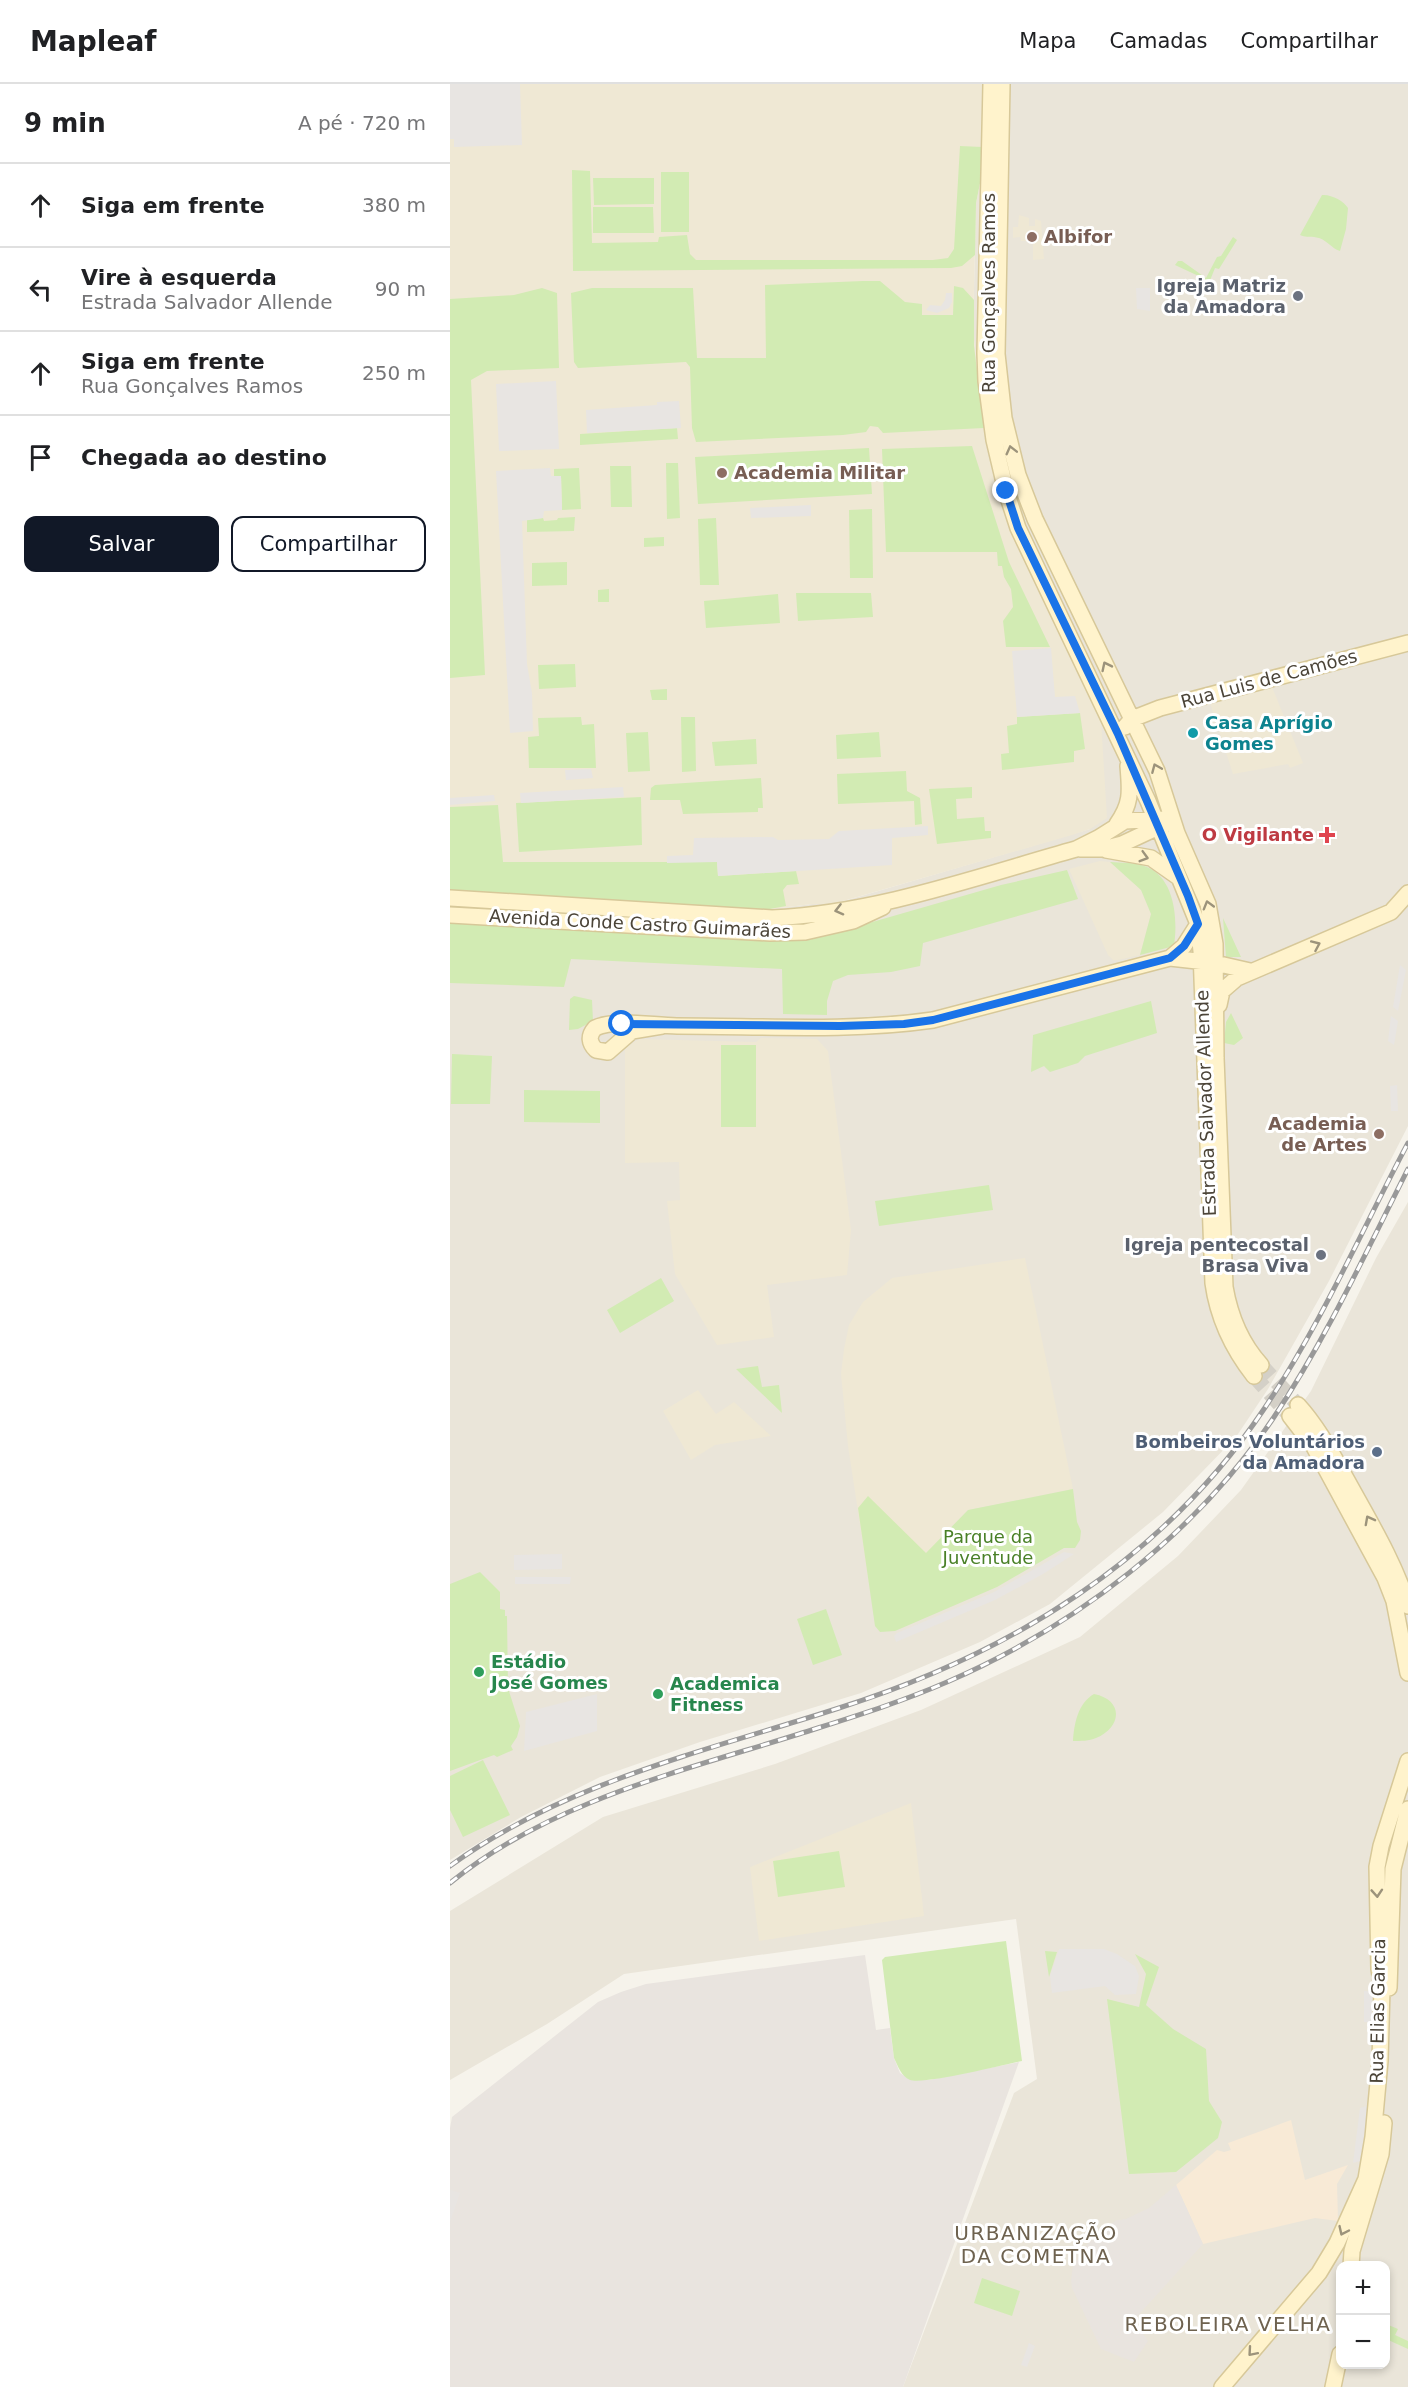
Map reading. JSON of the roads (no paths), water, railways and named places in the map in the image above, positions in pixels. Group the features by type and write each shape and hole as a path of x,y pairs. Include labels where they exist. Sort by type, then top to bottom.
{"main road":[{"name":"Rua Gonçalves Ramos","path":"991,84 985,353 986,381 994,440 1018,528 1118,734 1127,758 1162,822"},
{"name":"Rua Gonçalves Ramos","path":"1002,84 997,358 1004,418 1017,475 1035,519 1157,771 1162,822"},
{"name":"Rua Luis de Camões","path":"1132,719 1180,702 1408,643"},
{"path":"1118,734 1132,719"},
{"path":"1117,824 1126,810 1129,799 1127,758"},
{"name":"Avenida Conde Castro Guimarães","path":"450,915 770,933 805,924 853,921 897,901 1076,849 1098,838 1117,824 1132,819 1162,822"},
{"name":"Avenida Conde Castro Guimarães","path":"1076,849 1104,849 1162,822"},
{"name":"Estrada Salvador Allende","path":"1162,822 1179,879 1198,924 1208,962 1217,1016 1216,1058 1225,1287 1237,1330 1258,1371 1229,1339 1218,1312 1213,1283 1208,962 1214,928 1209,904 1162,822"},
{"path":"1104,849 1151,858 1171,870 1179,879"},
{"path":"1217,1016 1222,992 1229,984 1256,970 1391,912 1408,892"},
{"name":"Avenida Conde Castro Guimarães","path":"450,898 772,918 805,924"},
{"path":"1170,958 1184,946 1198,924"},
{"path":"662,1026 632,1031 608,1052 601,1053 592,1046 590,1041 592,1032 604,1026 637,1023 662,1026 904,1024 944,1017 1170,958 1256,970"},
{"path":"604,1026 615,1033 616,1043"},
{"path":"1294,1411 1408,1606"},
{"path":"1390,1575 1408,1673"},
{"name":"Rua Elias Garcia","path":"1222,2387 1319,2272 1366,2179 1380,2050 1382,1988 1379,1969 1377,1867 1381,1846 1404,1781 1408,1761"},
{"name":"Rua Elias Garcia","path":"1351,2261 1352,2250 1381,2154 1388,2088 1393,1869 1408,1809"},
{"path":"1328,2258 1336,2261"},
{"path":"1333,2387 1337,2369"}],"tunnel":[{"path":"1261,1365 1298,1405"},
{"path":"1254,1376 1290,1416"}],"railway":[{"path":"450,1866 495,1837 589,1790 688,1755 839,1708 902,1686 963,1660 1022,1629 1078,1595 1130,1556 1179,1512 1224,1463 1264,1409 1322,1312 1408,1143"},
{"path":"450,1883 489,1855 572,1810 662,1776 874,1710 947,1682 1042,1633 1087,1604 1130,1572 1208,1500 1243,1460 1274,1417 1328,1326 1408,1169"}],"place":[{"name":"Albifor","path":"1032,237"},
{"name":"Igreja Matriz da Amadora","path":"1298,296"},
{"name":"Academia Militar","path":"722,473"},
{"name":"Casa Aprígio Gomes","path":"1193,733"},
{"name":"O Vigilante","path":"1327,835"},
{"name":"Academia de Artes","path":"1379,1134"},
{"name":"Igreja pentecostal Brasa Viva","path":"1321,1255"},
{"name":"Bombeiros Voluntários da Amadora","path":"1377,1452"},
{"name":"Estádio José Gomes","path":"479,1672"},
{"name":"Academica Fitness","path":"658,1694"}],"district":[{"name":"URBANIZAÇÃO DA COMETNA","path":"1036,2244"},
{"name":"REBOLEIRA VELHA","path":"1228,2324"}],"park label":[{"name":"Parque da Juventude","path":"988,1547"}]}
